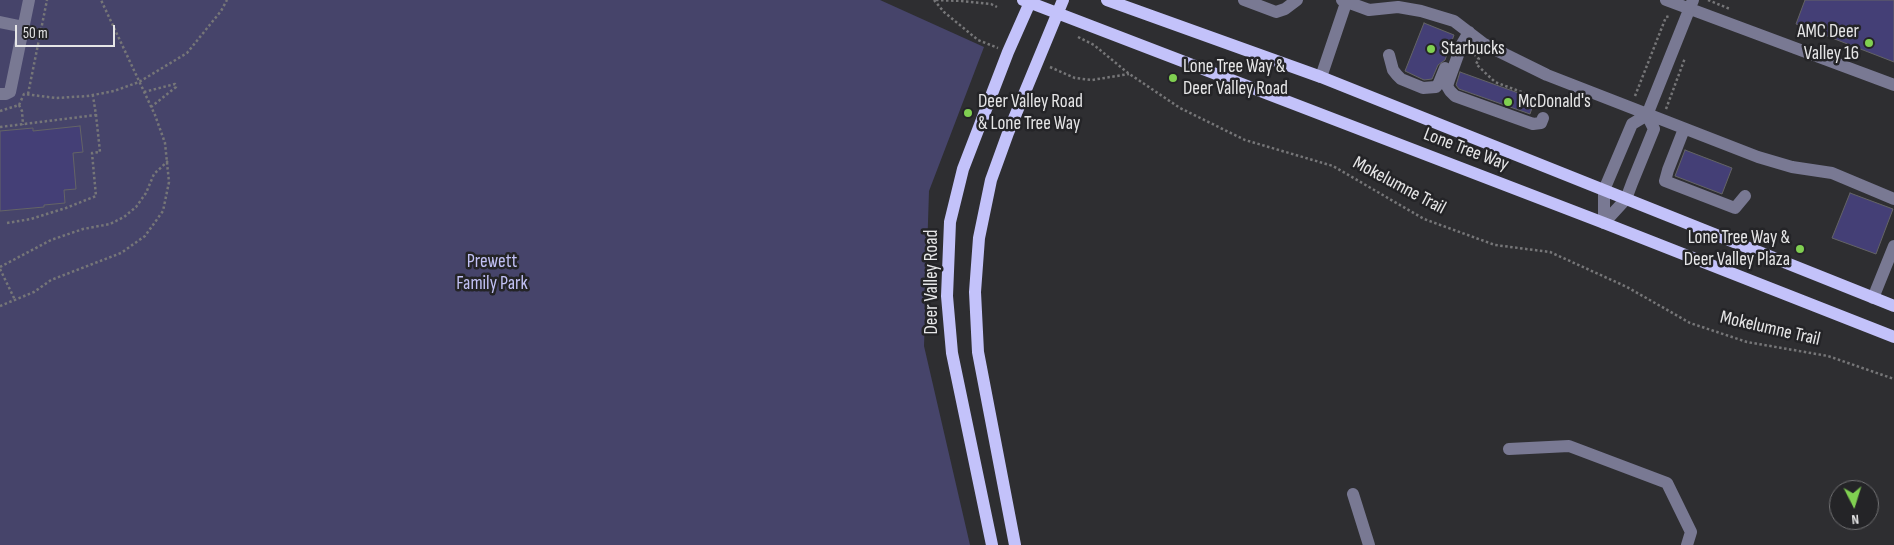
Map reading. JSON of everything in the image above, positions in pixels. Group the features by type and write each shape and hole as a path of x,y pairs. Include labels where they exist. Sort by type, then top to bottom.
{"main road":[{"path":"1015,545 978,352 975,292 979,238 991,180 1009,130 1063,0"},
{"name":"Lone Tree Way","path":"1107,0 1321,77 1894,306"},
{"name":"Deer Valley Road","path":"992,545 952,353 947,274 950,222 963,169 1028,1"},
{"name":"Lone Tree Way","path":"1028,1 1057,14 1604,223 1894,337"}],"lane":[{"path":"0,94 10,92 29,0"},
{"path":"1244,0 1276,12 1285,9 1297,0"},
{"path":"1321,77 1345,1 1369,10 1398,7 1421,11 1454,21 1465,33 1516,61 1666,123 1758,157 1792,167 1832,173 1894,199"},
{"path":"1672,2 1692,4 1894,85"},
{"path":"1604,223 1604,190 1632,124 1647,115 1692,4"},
{"path":"0,22 24,27"},
{"path":"1389,55 1393,70 1401,79 1424,88 1436,87 1465,33"},
{"path":"1465,33 1448,80 1450,91 1455,96 1533,124 1540,123 1543,118"},
{"path":"1604,223 1626,199 1654,129 1647,115"},
{"path":"1684,129 1665,181 1734,208 1745,196"},
{"path":"1873,298 1894,246"},
{"path":"1509,449 1569,446 1667,483 1691,532 1687,545"},
{"path":"1353,494 1369,545"}],"path":[{"path":"28,95 47,0"},
{"path":"0,306 34,292 51,280 121,253 144,236 163,211 169,182 165,143 151,107 100,0"},
{"path":"0,111 18,105 24,94 56,98 93,95 114,91 139,82 187,53 221,11 227,0"},
{"path":"935,0 991,4 997,7"},
{"path":"935,0 944,12 978,40 1008,52"},
{"path":"1628,107 1631,98 1635,95 1666,17 1673,15 1672,2"},
{"path":"1465,33 1479,59 1476,64 1495,82 1548,102"},
{"name":"Mokelumne Trail","path":"1078,38 1094,45 1129,74 1180,108 1245,140 1333,166 1424,219 1495,244 1550,252 1626,288 1690,323 1738,339 1828,356 1894,379"},
{"path":"1666,123 1669,115 1666,107 1687,53"},
{"path":"1037,62 1076,78 1092,80 1129,74"},
{"path":"144,92 175,84 176,87 151,107"},
{"path":"7,223 31,219 96,196 92,153 100,152 93,95"},
{"path":"18,105 22,111 23,125"},
{"path":"0,127 96,115"},
{"path":"15,300 0,268 51,240 83,229 110,224 124,217 146,193 154,174 168,161"}],"green space":[{"name":"Prewett Family Park","path":"0,0 880,0 984,47 929,191 924,346 970,545 0,545"}],"building":[{"name":"AMC Deer Valley 16","path":"1805,0 1894,0 1894,62 1796,24"},
{"name":"Starbucks","path":"1424,23 1454,35 1445,60 1438,65 1432,79 1424,80 1405,71"},
{"path":"1460,72 1535,99 1530,114 1459,89 1456,85"},
{"path":"80,126 83,152 73,153 76,189 64,190 65,203 0,211 0,131 33,128 33,131"},
{"path":"1685,150 1732,168 1722,194 1675,176"},
{"path":"1850,193 1893,209 1876,254 1832,238"}],"place":[{"name":"AMC Deer Valley 16","path":"1869,43"},
{"name":"Starbucks","path":"1431,49"},
{"name":"Lone Tree Way & Deer Valley Road","path":"1173,78"},
{"name":"McDonald's","path":"1508,102"},
{"name":"Deer Valley Road & Lone Tree Way","path":"968,113"},
{"name":"Lone Tree Way & Deer Valley Plaza","path":"1800,249"}]}
